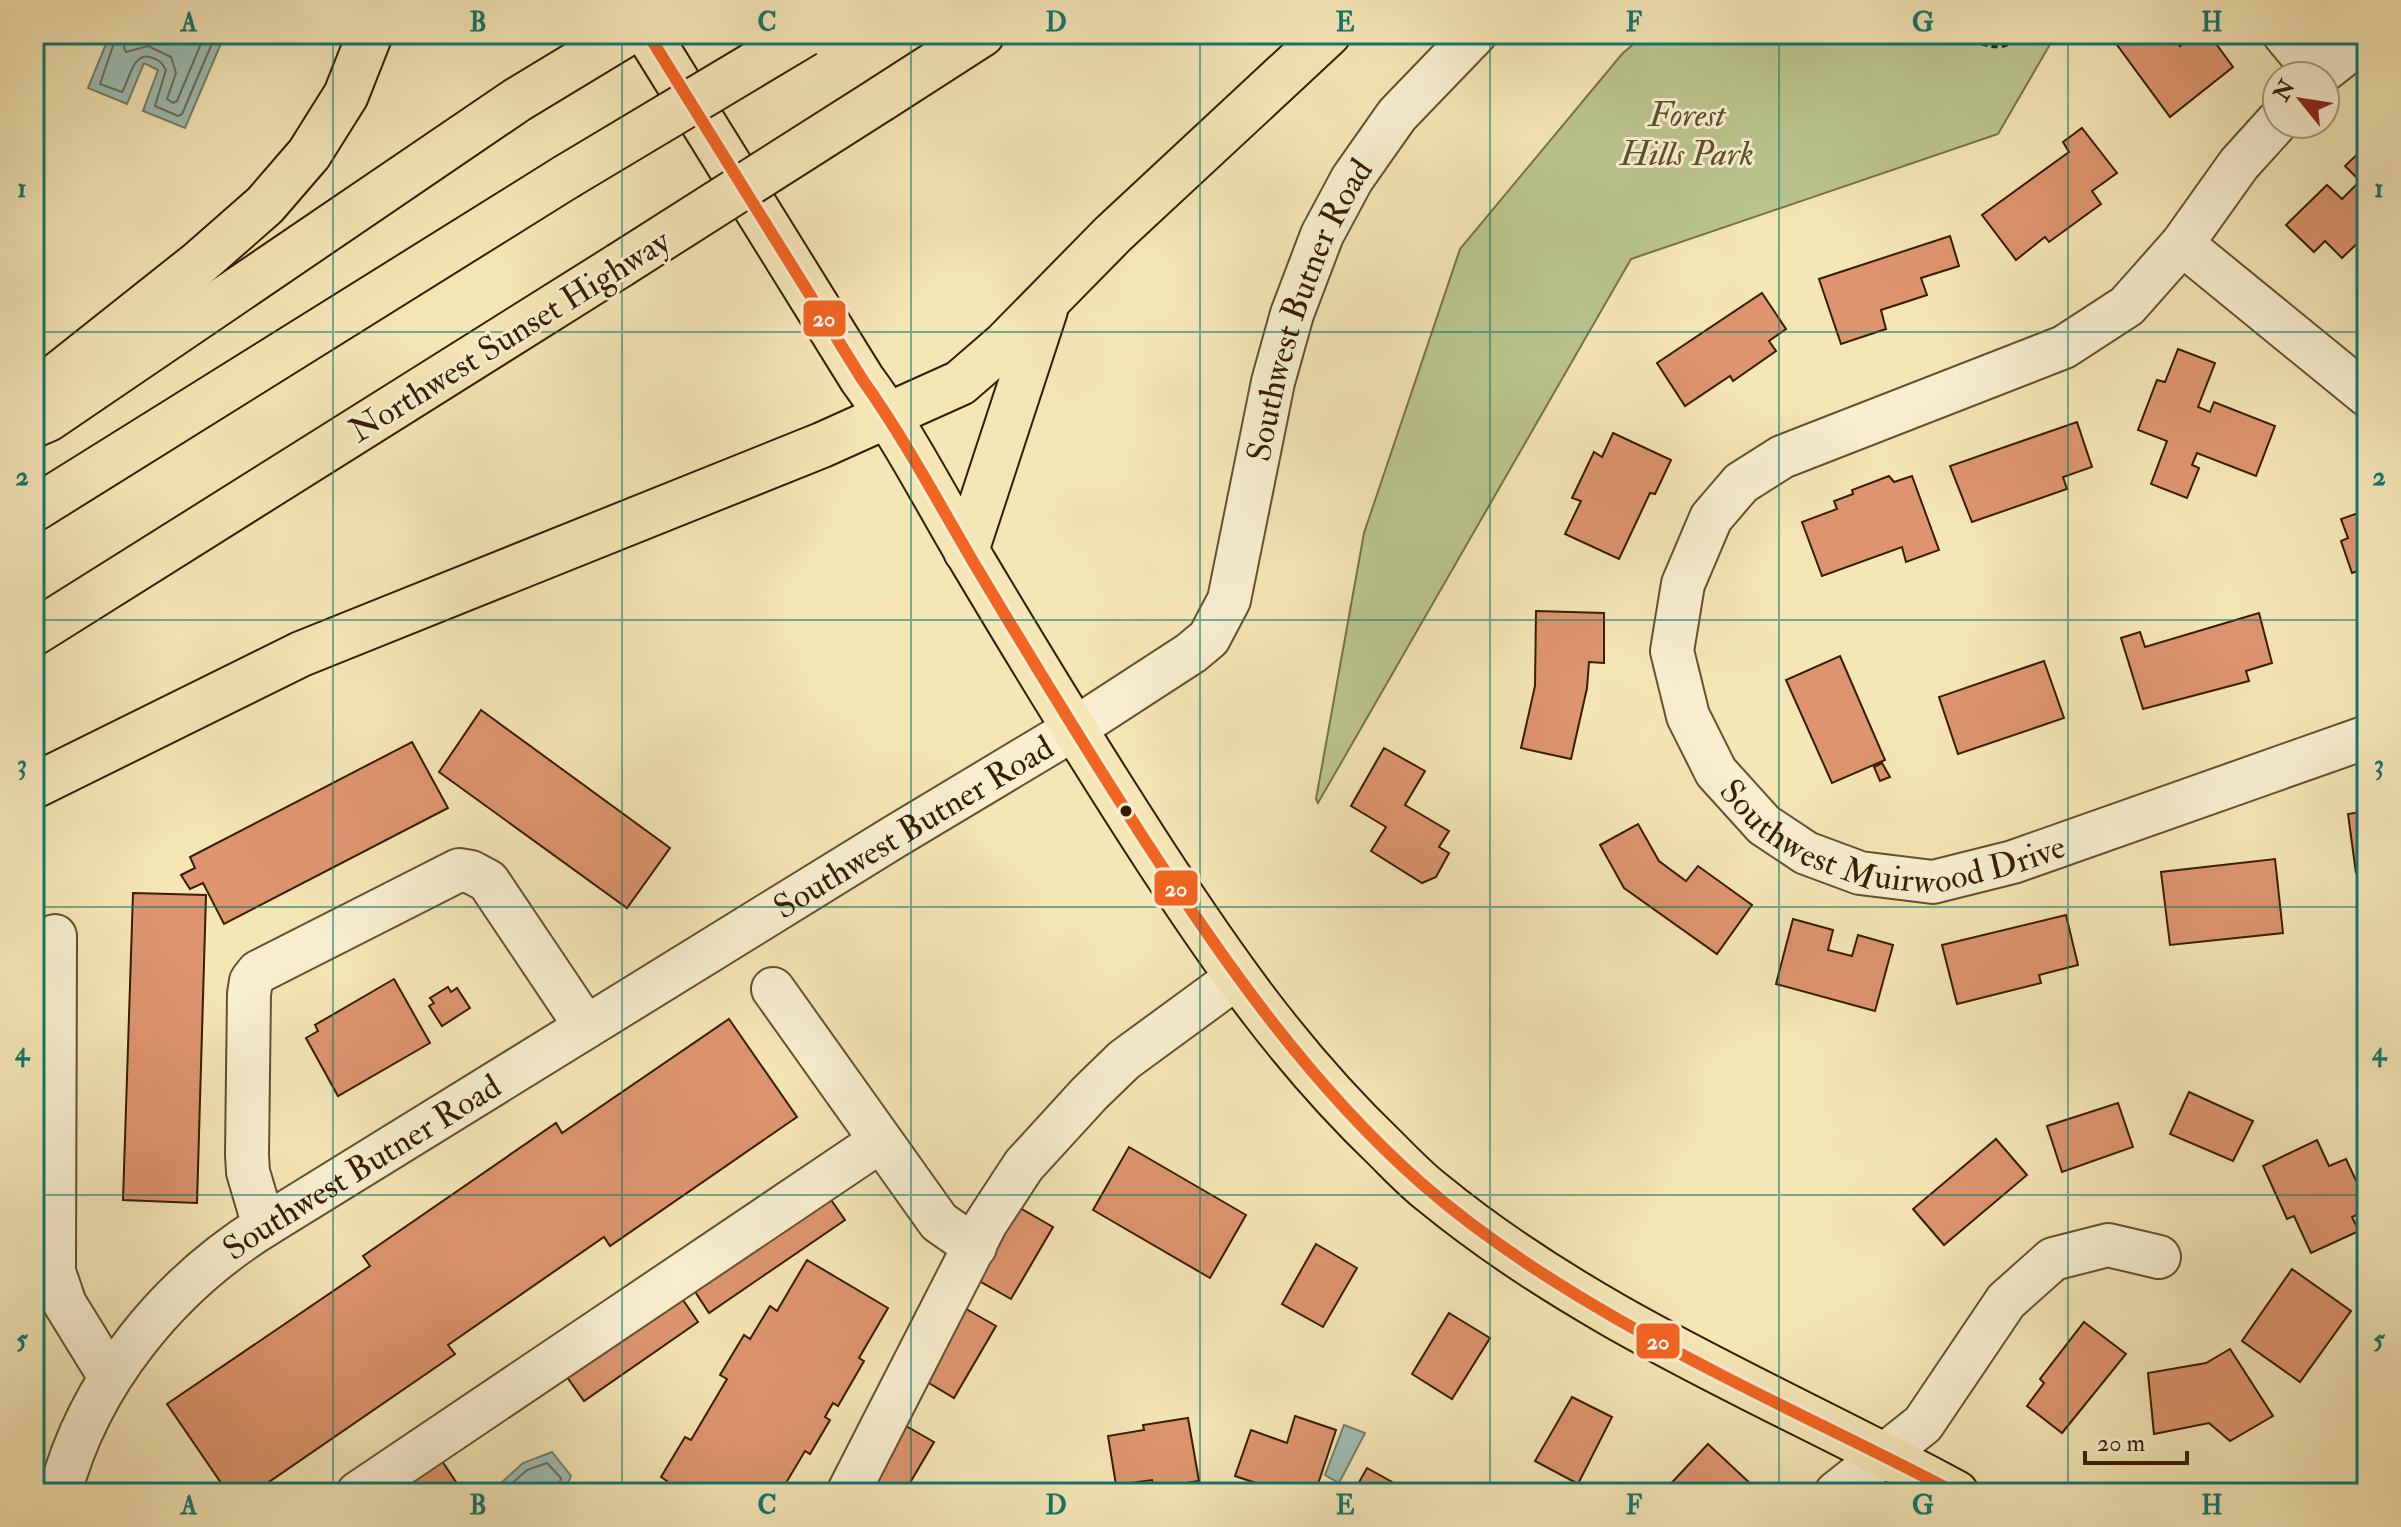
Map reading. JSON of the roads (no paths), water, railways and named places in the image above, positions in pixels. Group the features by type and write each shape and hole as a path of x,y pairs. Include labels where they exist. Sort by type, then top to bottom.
{"main road":[{"path":"34,394 199,263 265,205 309,154 346,95 370,34"},
{"path":"34,425 48,419 517,100 626,34"},
{"path":"648,34 862,379 889,415 966,551 1074,729 1236,978 1324,1087 1443,1201 1606,1313 1724,1377 1956,1493"},
{"path":"34,509 566,177 805,34"},
{"name":"Northwest Sunset Highway","path":"34,633 982,34"},
{"path":"34,786 301,654 822,445 960,383 1004,345 1231,121 1328,34"},
{"path":"966,551 1048,301"}],"street":[{"name":"Southwest Butner Road","path":"65,1492 80,1436 110,1377 139,1335 204,1269 264,1226 1074,729 1209,638 1229,600 1273,382 1292,314 1322,235 1352,179 1397,115 1475,34"},
{"path":"2284,34 2306,60"},
{"path":"2337,60 2367,37"},
{"name":"Southwest Muirwood Drive","path":"2261,140 2239,164 2182,244 2127,306 2064,347 1782,457 1741,483 1711,518 1683,584 1672,651 1688,716 1716,772 1764,825 1806,853 1860,873 1933,882 2013,862 2367,737"},
{"path":"2182,244 2367,395"},
{"path":"264,1226 248,1172 247,1155 249,994 251,981 258,972 459,870 471,872 488,881 586,1027"},
{"path":"55,936 54,1272 65,1304 110,1377"},
{"path":"848,1493 986,1223 1024,1165 1124,1060 1236,978"},
{"path":"773,989 879,1142 939,1222 975,1247"},
{"path":"358,1493 879,1142"},
{"path":"1836,1493 1923,1424 2006,1301 2053,1259 2108,1245 2159,1257"}],"water":[{"path":"110,34 225,34 185,128 143,111 158,70 144,63 127,104 88,88"},
{"path":"1344,1425 1365,1433 1339,1483 1325,1475"},
{"path":"552,1452 571,1476 564,1493 490,1493 523,1463"}],"park label":[{"name":"Forest Hills Park","path":"1687,134"}]}
